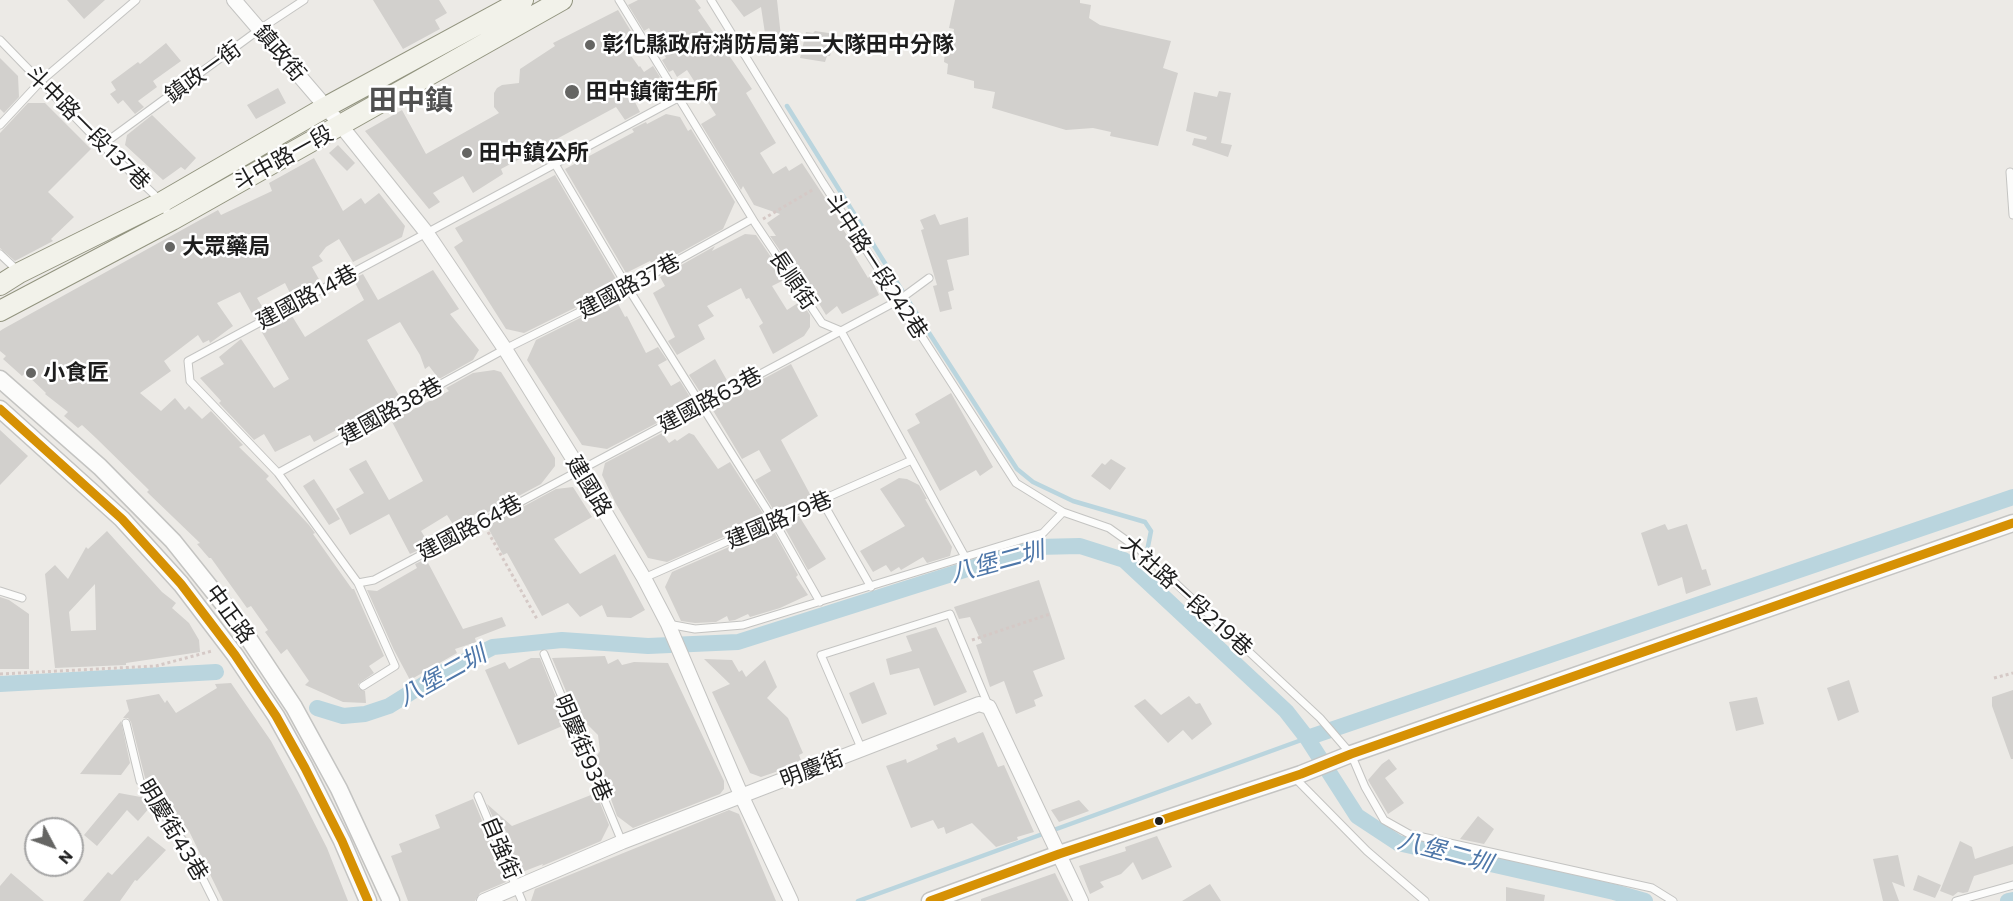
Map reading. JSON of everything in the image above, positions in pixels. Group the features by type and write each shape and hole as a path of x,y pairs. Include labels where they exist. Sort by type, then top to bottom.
{"main road":[{"name":"斗中路一段","path":"0,285 19,273 162,202 326,107 523,0"},
{"name":"斗中路一段","path":"0,311 172,220 562,0"}],"street":[{"name":"鎮政街","path":"234,0 326,107"},
{"name":"建國路","path":"326,107 426,232 505,350 644,578 668,624 742,797 791,901"},
{"name":"中正路","path":"0,379 100,467 172,541 237,621 279,684 339,789 391,901"},
{"name":"中正路","path":"0,410 122,519 181,584 276,716 311,779 369,901"},
{"path":"930,901 1059,854 1297,775 2013,524"},
{"path":"262,695 279,684"},
{"name":"明慶街","path":"484,901 519,894 622,842 979,704 989,706"},
{"path":"989,706 1081,901"}],"lane":[{"path":"0,125 41,81 136,0"},
{"name":"鎮政一街","path":"102,145 304,0"},
{"name":"長順街","path":"620,0 754,221 822,323 840,331 964,555"},
{"name":"斗中路一段242巷","path":"711,0 823,183 1016,483 1063,512"},
{"name":"斗中路一段137巷","path":"0,40 102,145 162,202 172,220"},
{"name":"建國路14巷","path":"278,473 190,381 188,361 678,98"},
{"path":"555,164 628,288 774,521 820,602"},
{"path":"2010,172 2013,215"},
{"name":"建國路37巷","path":"505,350 754,221"},
{"path":"0,254 19,273"},
{"name":"建國路63巷","path":"580,470 899,300 929,278"},
{"name":"建國路38巷","path":"278,473 505,350"},
{"name":"建國路79巷","path":"644,578 912,460"},
{"name":"建國路64巷","path":"358,583 374,580 580,470"},
{"path":"278,473 358,583 395,666 363,686"},
{"path":"822,501 871,587"},
{"path":"668,624 695,629 743,625 871,587 964,555 1043,533 1063,512"},
{"name":"大社路一段219巷","path":"1063,512 1109,528 1140,549 1320,718 1349,755 1384,820 1409,834 1652,888 1673,901"},
{"path":"0,591 22,598"},
{"path":"862,750 820,655 950,614 989,706"},
{"name":"明慶街93巷","path":"544,654 622,842"},
{"name":"明慶街43巷","path":"126,723 140,781 186,845 214,901"},
{"path":"1297,775 1367,851 1425,901"},
{"name":"自強街","path":"478,796 519,894"},
{"path":"1956,901 2013,885"}],"path":[{"path":"754,221 823,183"},
{"path":"482,522 537,619"},
{"path":"962,644 1050,614"},
{"path":"0,674 156,666 228,647"},
{"path":"1994,678 2013,673"}],"building":[{"path":"67,0 105,0 84,19"},
{"path":"373,0 439,0 447,13 435,20 440,29 403,49"},
{"path":"638,0 695,0 701,8 698,10 752,89 746,93 776,143 760,153 773,174 786,166 789,171 802,163 845,228 843,229 855,248 851,250 868,278 870,276 879,295 842,314 837,306 826,315 800,272 796,274 770,236 776,236 767,223 780,214 754,205 743,186 741,190 701,124 716,115 687,70 677,77 673,70 669,72 662,60 666,58 649,28 644,31 628,5"},
{"path":"731,0 777,0 781,37 766,40 761,7 744,17"},
{"path":"955,0 1080,0 1080,3 1091,5 1089,18 1100,25 1171,41 1163,68 1178,73 1158,146 1110,136 1111,132 1093,128 1066,130 992,108 995,92 974,88 974,81 947,74 948,64 944,62 945,51 951,52 954,29 949,28"},
{"path":"618,10 634,36 622,43 644,72 653,66 660,77 651,83 653,88 634,100 640,112 625,120 616,107 501,169 503,174 473,193 463,176 433,193 440,202 429,209 365,131 402,110 426,154 499,113 494,107 494,93 497,88 502,85 519,83 520,69 555,46 553,43"},
{"path":"806,32 835,34 830,56 827,56 825,62 800,58"},
{"path":"166,43 181,61 153,81 157,87 138,101 144,107 135,114 123,100 118,104 110,94 116,90 111,82 138,62 140,64"},
{"path":"0,58 18,76 19,97 4,113 0,109"},
{"path":"278,88 286,103 256,119 247,105"},
{"path":"1219,91 1231,93 1221,143 1232,145 1228,157 1192,145 1194,138 1206,140 1207,137 1186,131 1194,92 1217,97"},
{"path":"28,103 45,103 91,149 48,192 74,217 51,239 53,241 15,261 0,248 0,133"},
{"path":"666,114 680,117 688,131 691,129 735,202 723,229 654,267 650,261 626,273 565,169 634,132 632,129"},
{"path":"152,115 196,158 185,170 181,167 163,180 125,145 127,135"},
{"path":"338,145 355,163 347,171 329,153"},
{"path":"314,158 343,211 361,198 365,204 379,193 405,226 402,237 353,262 339,239 326,247 319,256 323,261 312,267 320,281 291,295 285,283 257,298 266,313 255,319 240,292 217,303 233,326 210,343 209,340 203,343 198,335 164,361 171,371 140,393 161,411 175,398 185,410 189,406 202,419 211,411 243,445 239,447 269,476 266,479 315,533 313,534 354,589 384,656 369,666 374,673 358,684 359,689 365,691 366,703 343,702 305,685 309,681 287,649 281,654 265,632 268,630 251,606 247,608 211,558 197,544 200,543 96,438 82,425 78,428 64,416 68,412 45,394 25,373 22,376 3,359 6,356 0,351 0,331 3,329 218,210 221,215 272,191 269,183"},
{"path":"555,175 616,279 608,285 611,290 524,333 506,329 454,247 463,241 455,228"},
{"path":"935,214 940,225 968,217 969,255 947,260 954,290 948,292 952,309 940,312 933,286 937,285 920,220"},
{"path":"745,234 756,235 786,279 772,286 787,310 801,301 810,315 810,327 804,336 773,354 759,326 763,323 741,288 707,306 714,316 698,325 705,339 677,355 668,341 675,337 653,293 665,286 660,277 715,246 712,251"},
{"path":"433,270 459,309 450,314 479,350 473,360 439,379 429,366 425,369 420,355 400,322 367,340 401,399 385,408 383,405 314,442 310,435 275,452 264,434 254,440 219,403 221,401 200,378 224,364 219,357 241,339 274,388 289,379 260,329 271,323 273,326 292,316 305,337 364,300 353,279 363,274 378,300"},
{"path":"616,300 646,353 658,347 667,360 658,365 671,386 680,381 690,397 653,417 657,423 607,449 582,445 527,360 536,340"},
{"path":"715,359 729,384 705,397 689,375"},
{"path":"791,364 818,416 781,440 811,496 776,514 755,480 771,471 759,450 742,459 711,407"},
{"path":"494,370 501,372 555,458 555,466 541,484 481,516 479,512 454,526 447,515 421,531 426,539 419,544 421,549 410,554 389,514 350,535 336,509 364,493 349,469 366,460 389,500 423,481 390,418 406,409 408,412 449,391 446,388 473,373"},
{"path":"951,393 993,467 980,476 976,470 940,491 907,430 920,423 915,414"},
{"path":"0,430 28,456 0,485"},
{"path":"662,433 669,443 689,433 694,435 718,469 730,462 766,518 667,562 648,558 616,504 602,475 605,463"},
{"path":"1111,459 1126,468 1110,490 1091,476 1102,463 1105,465"},
{"path":"899,478 919,485 952,547 950,556 927,563 923,557 901,570 899,567 891,572 886,565 873,572 860,551 905,526 880,489"},
{"path":"314,479 340,519 329,525 303,486"},
{"path":"573,487 592,517 554,539 580,574 615,554 645,610 631,618 607,617 602,605 580,617 568,603 542,616 507,553 503,555 487,526 556,489"},
{"path":"799,516 826,559 808,570 782,523"},
{"path":"1665,524 1668,530 1687,524 1702,570 1706,569 1711,585 1686,594 1682,577 1658,586 1641,533"},
{"path":"772,528 798,575 796,577 808,595 780,608 750,617 748,614 729,621 727,616 716,622 681,621 665,587 672,572"},
{"path":"107,531 162,592 176,603 172,608 189,623 199,640 200,652 126,663 126,665 55,668 45,574 55,565 68,579 86,547 88,549","holes":["95,584 96,630 71,631 69,612"]},
{"path":"426,559 463,629 502,617 506,626 475,638 476,642 455,649 457,653 410,680 367,590 377,591 417,568 415,564"},
{"path":"1039,580 1065,659 1033,671 1043,696 1034,700 1036,706 1016,714 1004,681 990,687 976,645 982,643 970,617 959,619 954,607"},
{"path":"0,597 9,600 29,614 29,669 0,669"},
{"path":"936,627 967,692 934,706 919,668 890,675 886,659 912,651 906,636"},
{"path":"605,656 608,664 618,659 622,665 634,662 668,663 724,781 724,789 720,794 633,828 617,816 596,757 600,751 598,735 586,723 580,724 552,658"},
{"path":"531,658 540,658 567,724 518,745 485,670 505,662 509,669"},
{"path":"704,659 732,660 739,672 742,670 746,677 765,660 777,687 767,698 788,718 803,753 799,755 802,763 761,777 750,773 712,692 730,684"},
{"path":"1849,680 1859,712 1838,721 1827,688"},
{"path":"874,682 887,714 862,724 849,693"},
{"path":"231,683 271,741 300,795 327,848 348,901 223,901 189,831 145,778 131,722 128,718 123,718 129,711 126,700 159,694 165,703 167,700 176,713 217,688 215,684"},
{"path":"2013,690 2013,759 2011,759 1992,706 1992,697"},
{"path":"1189,696 1196,704 1200,703 1212,724 1192,740 1183,730 1168,743 1134,706 1145,699 1161,715"},
{"path":"1757,697 1764,724 1736,731 1729,702"},
{"path":"121,721 130,763 121,775 80,774"},
{"path":"983,732 998,767 1004,765 1034,832 996,847 972,823 946,834 944,827 938,829 933,820 911,828 886,766 906,759 907,763 938,749 936,745 955,737 958,743"},
{"path":"1389,759 1397,769 1385,778 1404,803 1388,814 1368,780"},
{"path":"119,793 146,798 151,806 138,821 127,810 97,846 84,835"},
{"path":"596,793 609,825 601,841 517,874 487,804 512,826"},
{"path":"473,799 506,882 480,893 475,901 408,901 391,856 402,852 399,844 440,828 435,815"},
{"path":"1079,800 1089,811 1059,822 1051,810"},
{"path":"729,810 739,814 776,901 531,901 535,889"},
{"path":"1478,816 1494,829 1484,844 1460,839"},
{"path":"148,836 166,850 137,881 135,880 120,901 83,901 108,872 112,875"},
{"path":"1157,836 1172,867 1142,880 1133,862 1121,874 1100,882 1104,887 1090,894 1079,866 1126,851 1125,847"},
{"path":"1960,841 1972,847 1975,859 2013,846 2013,864 1974,876 1968,892 1958,892 1953,896 1940,891"},
{"path":"1898,855 1905,887 1892,882 1899,901 1883,901 1873,859"},
{"path":"11,873 44,901 0,901 0,886"},
{"path":"1055,873 1069,901 981,901 981,899"},
{"path":"1918,875 1941,885 1935,898 1913,890"},
{"path":"1210,884 1221,901 1182,901"},
{"path":"1506,887 1545,895 1544,901 1506,901"}],"waterway":[{"path":"787,106 1017,469 1033,482 1073,501 1145,522 1151,531 1142,577"},
{"path":"1307,738 2013,497"},
{"name":"八堡二圳","path":"317,708 343,716 365,714 389,706 442,673 493,647 562,640 648,646 738,642 1037,547 1080,546 1124,560 1286,711 1307,738 1357,816 1398,843 1645,901"},
{"name":"八堡二圳","path":"0,684 216,672"},
{"path":"858,901 1307,738"},
{"name":"八堡二圳","path":"2008,901 2013,900"}],"transit line":[{"path":"0,409 122,519 181,584 235,655 276,716 305,768 342,841 368,901"},
{"path":"930,901 1059,854 1301,774 1351,754 2013,523"}],"place":[{"name":"彰化縣政府消防局第二大隊田中分隊","path":"590,45"},
{"name":"田中鎮衛生所","path":"572,92"},
{"name":"田中鎮公所","path":"467,153"},
{"name":"大眾藥局","path":"170,247"},
{"name":"小食匠","path":"31,373"}],"district":[{"name":"田中鎮","path":"411,101"}]}
